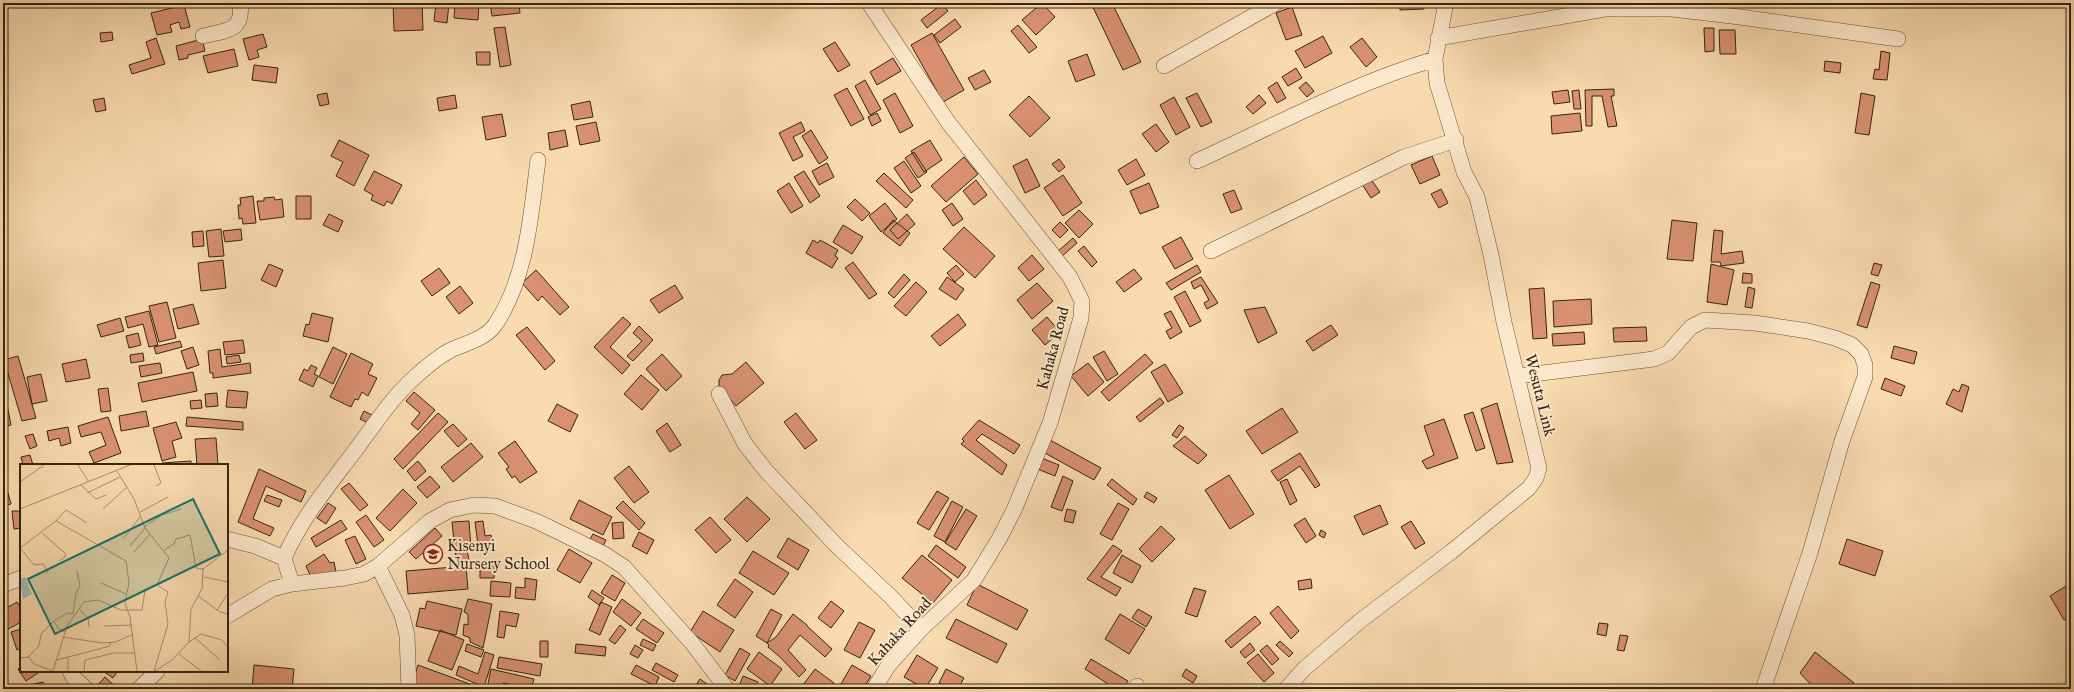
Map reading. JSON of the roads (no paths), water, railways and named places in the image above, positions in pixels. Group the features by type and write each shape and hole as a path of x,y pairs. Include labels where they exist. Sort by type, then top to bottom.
{"street":[{"path":"203,36 232,28 238,24 242,15 240,3"},
{"name":"Kahaka Road","path":"868,3 948,122 1070,277 1082,301 1081,318 1050,423 1014,510 999,539 974,580 921,629 888,666 874,689"},
{"path":"1164,66 1276,3"},
{"name":"Wesuta Link","path":"1286,689 1304,668 1360,621 1451,552 1529,488 1536,478 1539,468 1504,322 1477,197 1464,172 1456,140 1437,83 1434,59 1446,3"},
{"path":"1438,38 1605,9 1672,9 1740,17 1898,40"},
{"path":"1197,161 1325,101 1407,68 1434,59"},
{"path":"1211,251 1404,157 1456,140"},
{"path":"292,584 284,558 302,522 322,492 383,413 414,377 450,351 483,336 494,326 504,308 517,277 530,226 538,160"},
{"path":"1518,376 1654,359 1668,353 1691,327 1705,320 1755,323 1808,331 1835,338 1852,345 1861,354 1865,365 1865,377 1842,441 1810,553 1763,689"},
{"path":"719,394 745,444 767,472 837,546 890,596 921,629"},
{"path":"228,615 272,589 292,584 345,578 364,574 378,566 430,521 450,510 474,505 495,506 512,510 604,554 624,567 687,637 727,689"},
{"path":"228,539 255,546 284,558"},
{"path":"378,566 402,615 407,635 409,689"},
{"path":"3,585 20,578"},
{"path":"70,672 72,677 86,689"},
{"path":"140,689 156,672"}],"place":[{"name":"Kisenyi Nursery School","path":"433,554"}]}
